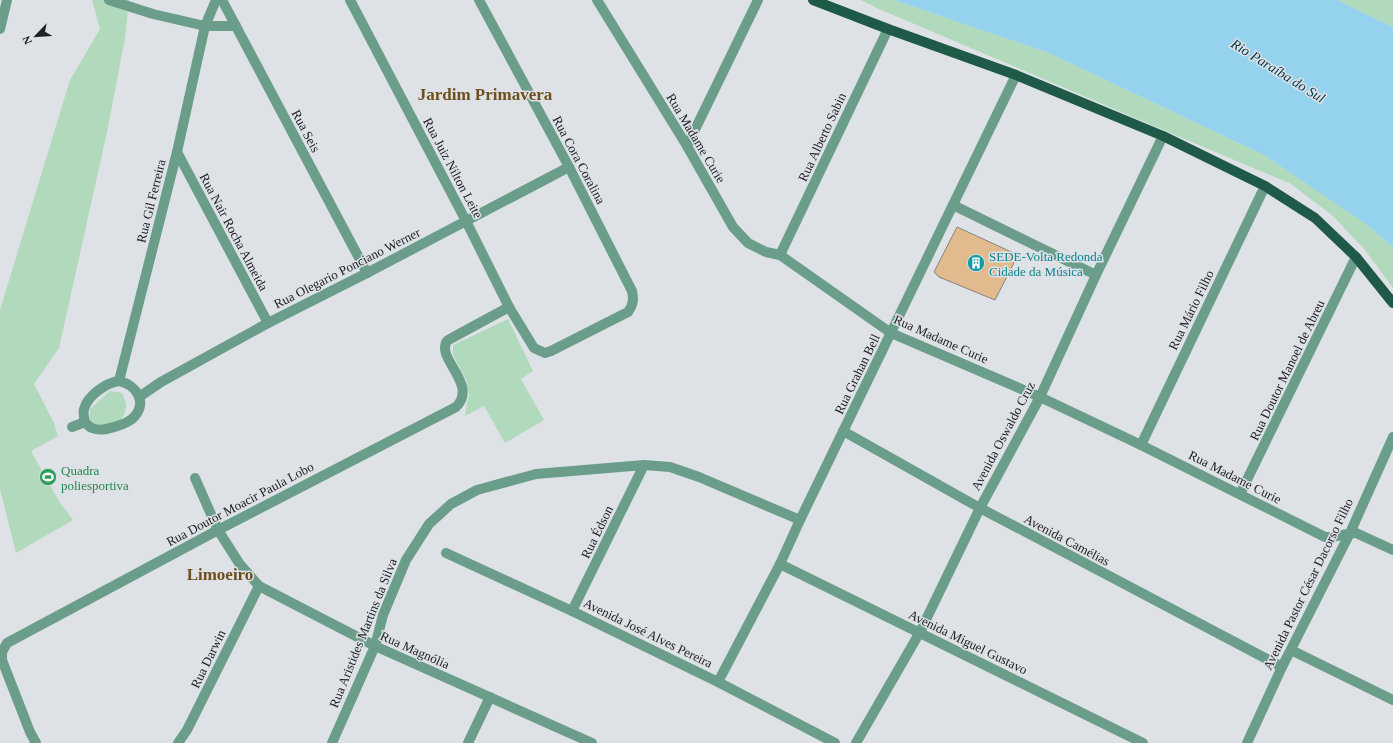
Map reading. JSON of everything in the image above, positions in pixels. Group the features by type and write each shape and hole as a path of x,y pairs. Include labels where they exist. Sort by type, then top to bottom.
{"main road":[{"path":"813,0 888,29 1016,75 1163,136 1265,186 1316,218 1356,257 1393,304"}],"street":[{"path":"0,29 7,0"},
{"path":"109,0 153,14 205,26 236,26"},
{"name":"Rua Gil Ferreira","path":"119,381 177,152 205,26 216,0"},
{"name":"Rua Seis","path":"222,0 367,274"},
{"name":"Rua Juiz Nilton Leite","path":"350,0 466,221 509,307 534,348"},
{"name":"Rua Cora Coralina","path":"479,0 569,167 632,291 634,298 632,306 628,312 551,352 540,352 534,348"},
{"name":"Rua Madame Curie","path":"597,0 687,146 733,227 748,243 766,252 780,255 891,333 1040,397 1141,445 1325,537 1335,537 1350,533"},
{"path":"687,146 758,0"},
{"name":"Rua Alberto Sabin","path":"780,255 888,29"},
{"name":"Rua Grahan Bell","path":"718,682 780,564 1016,75"},
{"name":"Avenida Oswaldo Cruz","path":"856,743 920,632 980,508 1040,397 1096,275 1163,136"},
{"name":"Rua Nair Rocha Almeida","path":"177,152 268,323"},
{"name":"Rua Olegario Ponciano Werner","path":"139,396 161,382 268,323 367,274 569,167"},
{"name":"Rua Mário Filho","path":"1141,445 1265,186"},
{"path":"953,205 1096,275"},
{"name":"Rua Doutor Manoel de Abreu","path":"1240,494 1356,257"},
{"name":"Rua Doutor Moacir Paula Lobo","path":"36,743 30,732 2,660 3,647 7,642 218,530 456,407 460,403 463,395 463,387 445,351 445,344 450,339 509,307"},
{"path":"119,381 132,386 139,396 140,404 138,411 129,422 99,430 91,428 85,422 84,408 93,396 112,382 119,381"},
{"path":"72,427 85,422"},
{"name":"Avenida Camélias","path":"843,431 980,508 1282,667"},
{"name":"Avenida Pastor César Dacorso Filho","path":"1247,743 1282,667 1350,533 1393,437"},
{"name":"Rua Aristides Martins da Silva","path":"332,743 375,646 383,615 406,560 429,524 451,504 477,490 536,474 644,465 670,467 698,477 800,520"},
{"name":"Rua Édson","path":"572,611 644,465"},
{"name":"Rua Magnólia","path":"195,478 218,530 239,563 259,586 375,646 592,743"},
{"path":"1350,533 1358,534 1393,550"},
{"name":"Avenida José Alves Pereira","path":"446,553 572,611 718,682 835,743"},
{"name":"Avenida Miguel Gustavo","path":"780,564 1143,743"},
{"name":"Rua Darwin","path":"178,743 187,730 259,586"},
{"path":"1291,650 1393,700"},
{"path":"468,743 490,697"}],"green space":[{"path":"92,0 129,0 125,38 107,132 59,348 34,384 54,423 58,436 31,451 60,503 73,520 16,553 0,489 0,310 70,80 100,29"},
{"path":"861,0 894,0 1049,53 1264,155 1366,224 1393,247 1393,288 1365,250 1333,216 1291,184"},
{"path":"1337,0 1393,0 1393,27"},
{"path":"508,319 533,371 521,379 544,420 505,443 484,406 465,416 469,395 466,380 453,355 453,345"},
{"path":"110,391 122,393 126,405 124,414 120,422 97,427 90,419 90,409"}],"water":[{"name":"Rio Paraíba do Sul","path":"894,0 1337,0 1393,27 1393,247 1366,224 1264,155 1049,53"}],"building":[{"name":"SEDE-Volta Redonda Cidade da Música","path":"957,227 1018,255 995,300 939,277 934,272"}],"place":[{"name":"SEDE-Volta Redonda Cidade da Música","path":"976,263"},
{"name":"Quadra poliesportiva","path":"48,477"}],"district":[{"name":"Jardim Primavera","path":"485,94"},
{"name":"Limoeiro","path":"220,574"}]}
